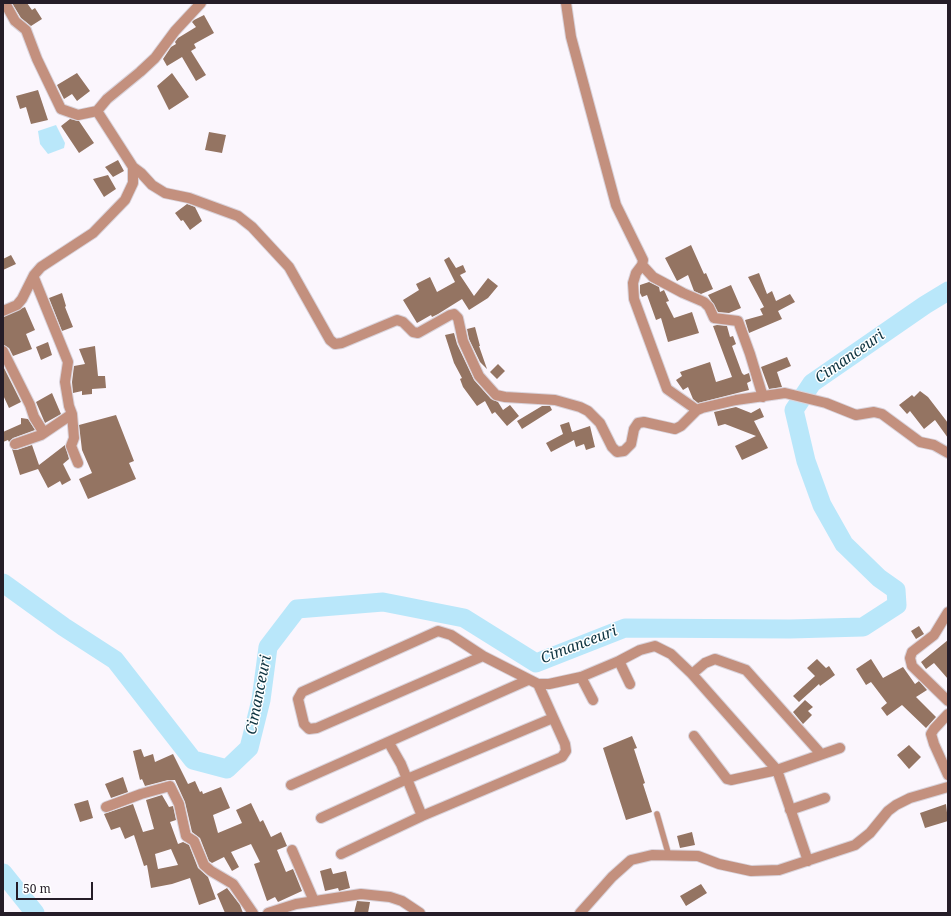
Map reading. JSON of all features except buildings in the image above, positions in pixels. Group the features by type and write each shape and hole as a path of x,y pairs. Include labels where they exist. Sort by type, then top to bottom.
{"street":[{"path":"5,3 15,21 26,30 36,59 61,109 68,113 78,115 97,111 107,99 140,72 154,58 175,31 201,3"},
{"path":"566,3 571,37 616,205 643,260 642,265 636,273 633,283 633,295 661,376 667,389 697,410"},
{"path":"97,111 133,167 159,190 194,200 246,222 289,267 330,340 335,344 342,343 396,320 403,322 410,330 418,333 454,314 458,318 463,341 479,376 496,395 505,397 556,400 580,407 588,411 600,422 612,447 617,452 624,450 630,444 634,429 638,423 644,422 668,429 677,428 687,422 697,410 736,400 763,397 777,393 791,394 826,403 856,415 874,412 882,414 920,442 934,445 948,453"},
{"path":"3,311 17,305 41,267 92,233 125,200 133,184 133,167"},
{"path":"642,265 652,277 704,302 709,307 714,318 738,321 763,397"},
{"path":"34,278 68,362 65,382 69,406 72,414 74,438 71,446 78,463"},
{"path":"3,351 30,404 34,417 44,433"},
{"path":"15,444 44,433 72,414"},
{"path":"948,612 934,635 912,652 910,658 912,666 948,701"},
{"path":"483,656 317,728 309,729 304,724 298,699 302,692 436,632 442,631 451,635 483,656 538,684 549,684 581,677 619,661 640,650 655,646 671,654 692,674 777,770 808,861"},
{"path":"692,674 705,663 715,659 746,670 821,754"},
{"path":"619,661 630,684"},
{"path":"581,677 593,700"},
{"path":"291,785 528,680"},
{"path":"341,854 422,816 562,758 567,748 538,684"},
{"path":"948,714 931,734 948,775"},
{"path":"321,818 407,779 553,718"},
{"path":"694,736 727,779 731,780 777,770 840,748"},
{"path":"388,743 407,779 422,816"},
{"path":"106,807 141,794 170,786 179,804 186,836 194,841 204,865 233,884 253,913"},
{"path":"580,913 612,877 631,860 652,855 698,856 719,864 762,871 779,870 855,845 870,833 888,811 904,801 948,786"},
{"path":"790,810 825,798"},
{"path":"292,850 314,901"},
{"path":"268,913 296,904 360,894 380,896 402,901 420,913"}],"lane":[{"path":"658,814 669,856"}],"water":[{"path":"56,125 65,143 64,148 48,154 40,144 38,131"}],"waterway":[{"name":"Cimanceuri","path":"3,583 64,627 115,660 193,760 227,769 249,748 261,700 268,647 297,609 383,602 464,618 536,663 625,628 790,629 863,627 897,605 896,590 879,578 844,544 822,505 806,461 794,410 812,383 925,305 948,291"},
{"name":"Cimanceuri","path":"3,873 35,913"}]}
